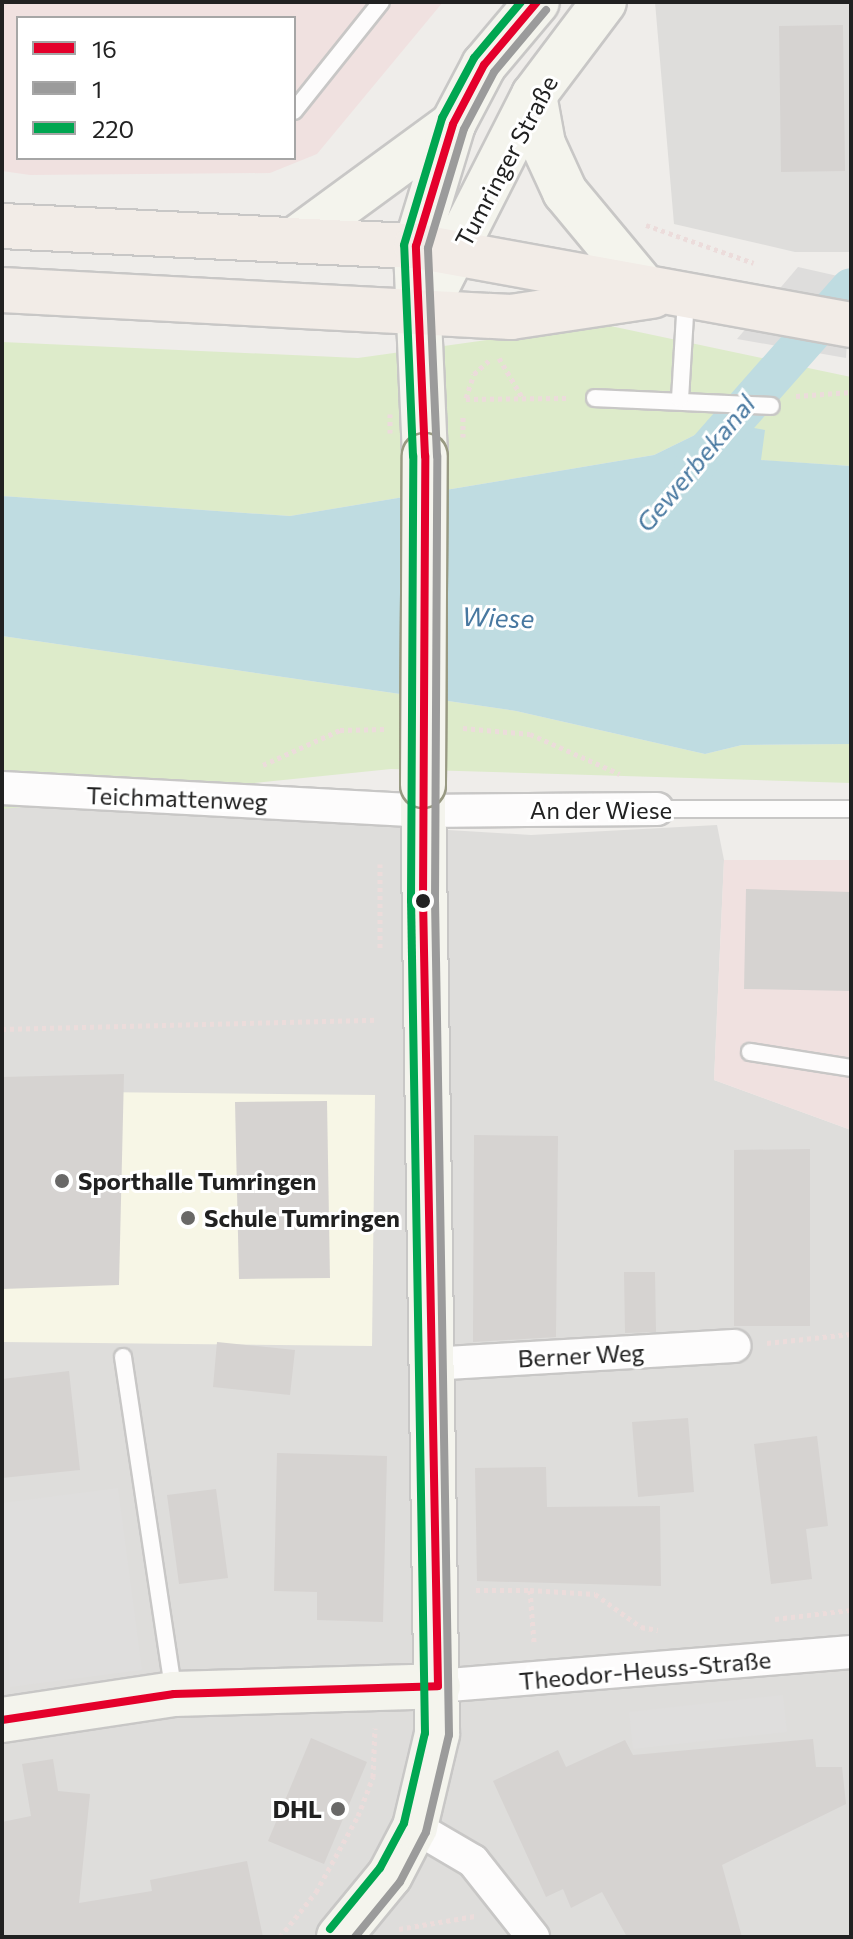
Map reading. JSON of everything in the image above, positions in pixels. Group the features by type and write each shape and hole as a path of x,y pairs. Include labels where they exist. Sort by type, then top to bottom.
{"main road":[{"path":"2,226 300,236 416,246 665,291"},
{"path":"2,290 418,315 511,317 665,291 768,287 851,325"}],"street":[{"name":"Tumringer Straße","path":"418,315 416,246 453,124 484,65 537,2"},
{"name":"Tumringer Straße","path":"418,315 458,253 534,95 604,2"},
{"path":"534,95 558,180 665,291"},
{"path":"300,236 453,124"},
{"path":"341,1935 390,1875 415,1827 430,1781 438,1686 429,1364 423,798 425,456 418,315"},
{"name":"Teichmattenweg","path":"2,788 182,803 352,805"},
{"name":"An der Wiese","path":"352,805 423,798 657,809"},
{"name":"Berner Weg","path":"429,1364 734,1346"},
{"name":"Theodor-Heuss-Straße","path":"438,1686 851,1652"},
{"path":"2,1720 174,1694 438,1686"},
{"path":"415,1827 473,1861 509,1901 533,1937"}],"lane":[{"path":"296,108 381,2"},
{"path":"665,291 680,399"},
{"path":"595,398 719,400 771,406"},
{"name":"An der Wiese","path":"657,809 851,809"},
{"path":"750,1052 851,1068"},
{"path":"123,1357 174,1694"}],"path":[{"path":"637,222 768,287"},
{"path":"463,414 474,374 496,354 522,398"},
{"path":"771,406 791,397 849,393"},
{"path":"466,399 595,398"},
{"path":"2,1029 378,1020"},
{"path":"734,1346 851,1334"},
{"path":"435,1589 595,1594 641,1627 666,1630"},
{"path":"530,1590 537,1679"},
{"path":"756,1621 851,1610"},
{"path":"280,1937 316,1892 358,1816 373,1777 376,1687"},
{"path":"341,1935 462,1922 509,1901"}],"shaded area":[{"path":"2,2 443,2 317,154 270,173 30,175 2,171"},
{"path":"655,2 851,2 851,252 795,252 674,224"},
{"path":"2,803 531,835 717,825 724,860 714,1080 851,1130 851,1937 2,1937"},
{"path":"724,860 851,860 851,1130 714,1080"},
{"name":"Schule Tumringen","path":"2,1091 375,1095 372,1346 2,1342"},
{"path":"118,1488 142,1670 10,1687 2,1503"},
{"path":"783,1695 787,1732 633,1749 629,1712"}],"green space":[{"path":"601,324 851,377 851,466 760,460 699,433 654,455 290,516 2,496 2,342 358,358"},
{"path":"2,636 516,711 705,754 742,745 851,744 851,783 391,769 2,809"}],"water":[{"name":"Wiese","path":"708,420 765,430 761,460 851,466 851,744 742,745 705,754 516,711 2,636 2,496 290,516 654,455 699,433"}],"pier":[{"path":"798,267 851,279 846,358 737,339"}],"building":[{"path":"843,25 845,171 781,172 779,26"},
{"path":"746,889 851,892 851,991 744,989"},
{"name":"Sporthalle Tumringen","path":"124,1074 119,1285 2,1289 2,1077"},
{"path":"327,1101 330,1278 239,1279 235,1102"},
{"path":"474,1135 558,1136 556,1337 473,1342"},
{"path":"810,1149 810,1326 734,1326 734,1150"},
{"path":"624,1272 655,1272 656,1332 625,1333"},
{"path":"217,1342 295,1350 290,1395 213,1387"},
{"path":"69,1371 80,1470 2,1478 2,1379"},
{"path":"688,1418 694,1492 638,1497 632,1422"},
{"path":"817,1436 828,1526 806,1529 812,1579 771,1584 754,1444"},
{"path":"277,1453 387,1456 383,1622 317,1620 317,1592 274,1591"},
{"path":"546,1467 547,1507 660,1506 661,1586 477,1581 475,1468"},
{"path":"216,1489 228,1578 179,1584 167,1495"},
{"path":"311,1738 367,1762 324,1864 268,1841"},
{"path":"813,1739 816,1767 842,1767 846,1804 722,1865 742,1937 627,1937 602,1892 571,1908 563,1889 546,1897 493,1781 558,1750 566,1767 625,1740 633,1755"},
{"path":"53,1759 58,1791 90,1794 79,1903 152,1891 150,1880 247,1861 263,1937 2,1937 2,1822 31,1816 22,1764"}],"waterway":[{"name":"Gewerbekanal","path":"694,466 851,288"}],"transit line":[{"name":"220","path":"330,1929 380,1868 404,1823 425,1733 411,901 413,456 404,245 442,118 474,58 521,2"},
{"name":"16","path":"438,1686 423,901 425,456 416,246 453,124 484,65 537,2"},
{"name":"1","path":"355,1937 400,1882 426,1832 449,1735 435,901 437,456 428,248 464,129 494,72 546,10"},
{"name":"16","path":"2,1720 174,1694 438,1686"}],"place":[{"name":"Sporthalle Tumringen","path":"62,1181"},
{"name":"Schule Tumringen","path":"188,1218"},
{"name":"DHL","path":"338,1809"}]}
